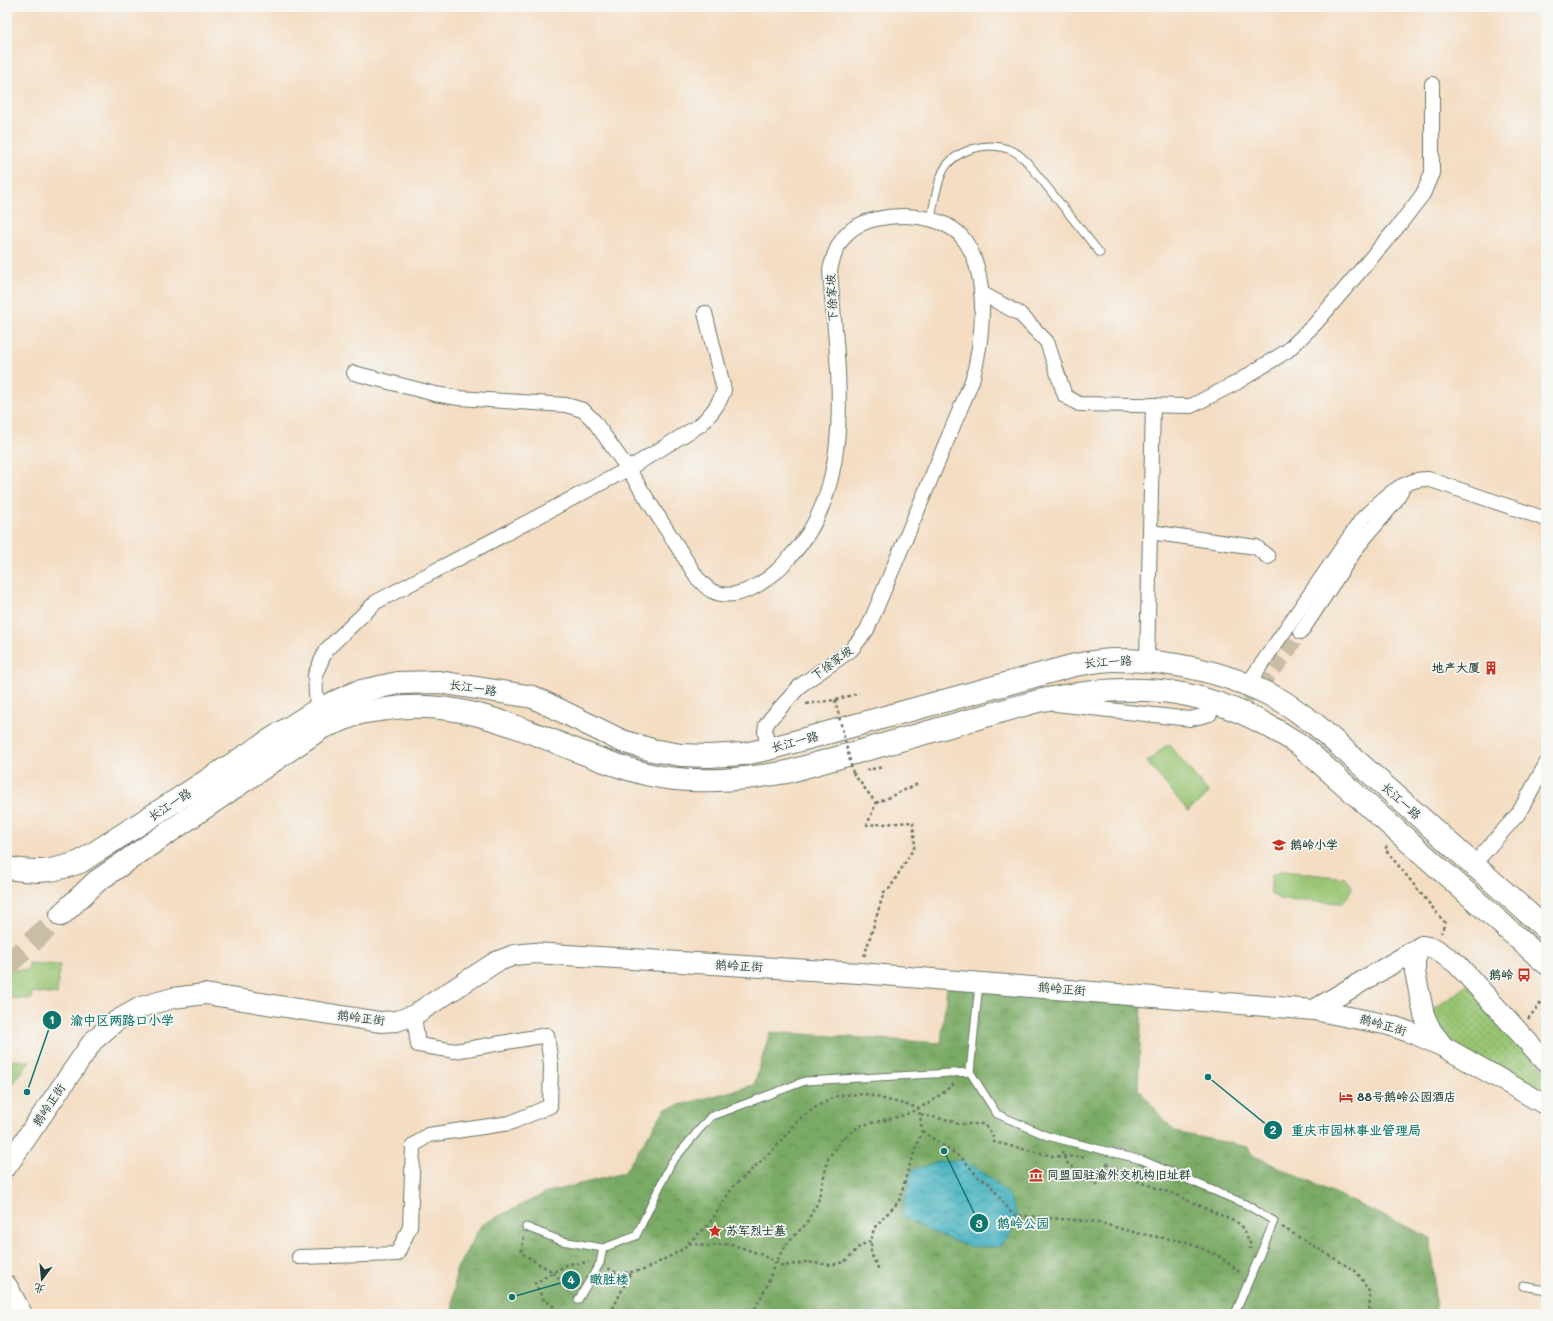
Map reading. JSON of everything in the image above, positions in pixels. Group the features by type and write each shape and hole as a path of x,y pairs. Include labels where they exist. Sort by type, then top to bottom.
{"main road":[{"name":"长江一路","path":"7,868 33,872 55,870 80,862 102,850 317,710 357,692 398,683 439,682 533,697 622,741 652,750 681,755 709,756 744,754 768,749 1075,665 1112,660 1147,661 1178,665 1206,672 1247,685 1283,702 1315,724 1546,929"},
{"name":"长江一路","path":"55,870 63,874 72,886 72,892 60,915 97,881 323,727 361,713 402,707 438,708 473,713 514,725 612,765 647,774 678,779 708,780 749,778 787,772 1038,701 1076,693 1113,689 1144,690 1182,694 1215,701 1246,713 1274,728 1300,746 1546,963"}],"street":[{"path":"981,293 1020,314 1047,342 1065,396 1079,404 1191,406 1207,399 1287,350 1315,324 1400,224 1423,194 1432,173 1432,84"},
{"name":"下徐家坡","path":"354,373 435,394 460,398 566,406 583,410 594,421 628,469 698,580 712,591 729,595 749,590 772,577 796,551 813,528 826,499 834,470 838,435 839,403 830,270 834,254 841,241 852,230 869,222 909,216 930,219 946,225 961,236 971,253 978,273 981,293 980,343 972,382 867,630 851,650 800,684 771,718 766,725 765,732 768,749"},
{"path":"317,710 315,675 326,650 376,602 628,469 700,425 720,402 724,390 705,313"},
{"path":"1147,661 1153,405"},
{"path":"1247,685 1358,525 1376,504 1405,484 1420,479 1428,480 1546,520"},
{"path":"1300,632 1358,546 1395,502 1405,484"},
{"path":"1150,532 1256,547 1268,556"},
{"path":"1038,701 1190,719 1210,714"},
{"path":"1474,865 1518,814 1546,764"},
{"path":"1314,1010 1428,947"},
{"path":"1428,947 1457,964 1546,1062"},
{"path":"1428,947 1415,959 1415,972 1424,1015 1431,1030 1444,1046"},
{"name":"鹅岭正街","path":"7,1166 93,1041 116,1021 141,1007 173,998 205,994 380,1022 397,1021 414,1015 496,962 514,955 534,953 859,973 1314,1010 1390,1025 1444,1046 1546,1105"},
{"path":"299,1257 396,1254 410,1227 413,1146 428,1135 510,1123 550,1106 551,1065 547,1035 455,1051 418,1045 414,1015"},
{"path":"7,1286 22,1314"}],"lane":[{"path":"930,219 939,183 944,170 953,159 964,152 979,147 1007,148 1019,154 1028,163 1100,253"},
{"path":"978,982 970,1072 997,1114 1047,1136 1142,1160 1245,1204 1274,1221 1236,1314"},
{"path":"526,1227 562,1241 603,1248 636,1236 671,1163 710,1118 805,1081 970,1072"},
{"path":"578,1300 600,1263 603,1248"},
{"path":"1523,1286 1546,1290"}],"path":[{"path":"806,704 834,700 859,693"},
{"path":"834,700 853,773 876,803"},
{"path":"859,973 884,892 890,888 915,846 913,822 867,825 876,803 918,784"},
{"path":"1398,834 1385,848 1445,922 1428,947"},
{"path":"1518,1032 1546,996"},
{"path":"752,1314 767,1286 775,1262 789,1241 805,1226 818,1202 828,1159 841,1140 859,1126 905,1115 931,1102 970,1072"},
{"path":"564,1314 543,1299 535,1283 568,1264 596,1261 618,1274 644,1270 680,1250 709,1224 732,1187 774,1149 798,1120 819,1105 839,1095 865,1094 919,1108"},
{"path":"878,1270 871,1254 871,1241 874,1228 899,1201 922,1131 919,1108"},
{"path":"921,1115 949,1120 958,1124 984,1124 992,1134 994,1142 1064,1157 1086,1157"},
{"path":"922,1131 964,1160 978,1177 988,1182 1013,1215 1097,1222 1136,1232 1186,1242 1220,1256 1250,1279"},
{"path":"1056,1138 1066,1162 1100,1186"},
{"path":"1100,1161 1107,1163 1125,1177 1174,1194 1240,1224 1250,1243 1250,1251"},
{"path":"1274,1221 1314,1248 1357,1272 1370,1293 1369,1314"},
{"path":"526,1227 521,1253 553,1272 578,1300"},
{"path":"689,1243 707,1246 731,1244 760,1254 783,1266 806,1262 831,1265 844,1262 860,1246 871,1241"},
{"path":"610,1314 631,1272"}],"green space":[{"path":"1168,744 1209,793 1188,811 1147,762"},
{"path":"1284,871 1345,878 1350,883 1352,888 1347,899 1342,903 1283,900 1271,893 1271,876 1277,872"},
{"path":"29,963 60,965 57,995 32,992 31,999 7,998 7,969 28,970"},
{"path":"1468,985 1546,1071 1546,1097 1446,1041 1431,1011"},
{"path":"947,986 1142,1004 1138,1089 1175,1132 1248,1147 1252,1155 1431,1238 1436,1314 452,1314 456,1270 481,1225 548,1192 624,1173 665,1109 754,1085 770,1032 941,1043","holes":["908,1194 998,1247 902,1216"]},
{"path":"7,1060 30,1061 7,1092"}],"water":[{"path":"964,1160 990,1177 1009,1196 1018,1216 1010,1235 998,1247 969,1247 929,1231 901,1216 912,1170 938,1162"}],"tunnel":[{"path":"1226,709 1238,703 1260,687 1278,666 1301,632"},
{"path":"7,965 61,915"}],"place":[{"name":"地产大厦","path":"1491,668"},
{"name":"鹅岭小学","path":"1279,845"},
{"name":"鹅岭","path":"1524,975"},
{"name":"重庆市园林事业管理局","path":"1208,1077"},
{"name":"渝中区两路口小学","path":"27,1092"},
{"name":"88号鹅岭公园酒店","path":"1346,1097"},
{"name":"鹅岭公园","path":"944,1151"},
{"name":"同盟国驻渝外交机构旧址群","path":"1036,1175"},
{"name":"苏军烈士墓","path":"715,1231"},
{"name":"瞰胜楼","path":"512,1297"}]}
